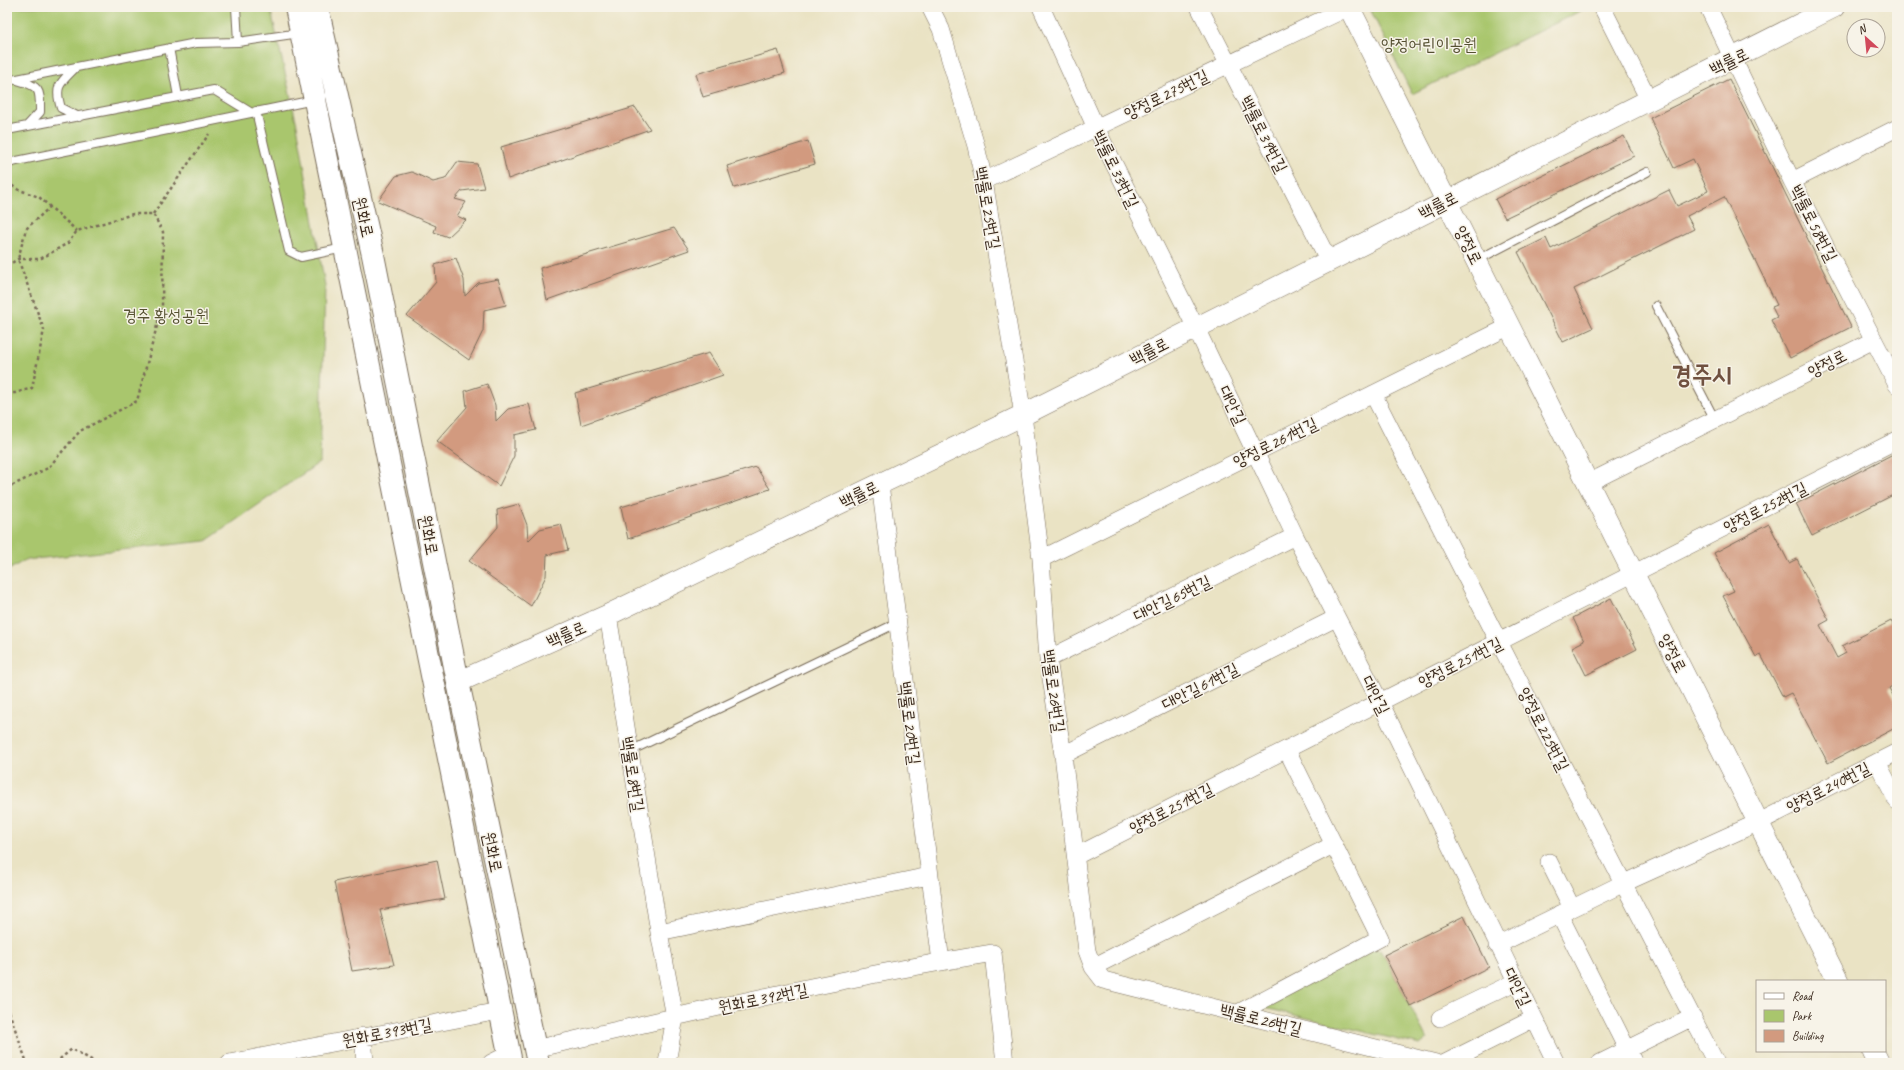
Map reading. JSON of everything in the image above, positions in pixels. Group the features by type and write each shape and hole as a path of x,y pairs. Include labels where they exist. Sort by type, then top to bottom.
{"main road":[{"name":"원화로","path":"296,7 314,100 346,247 499,1011 504,1060"},
{"name":"원화로","path":"317,7 373,255 458,682 536,1056"},
{"path":"435,693 458,682"},
{"path":"504,1060 536,1056"}],"street":[{"name":"백률로25번길","path":"930,7 941,29 976,146 984,181 1023,415"},
{"name":"백률로33번길","path":"1041,7 1096,128 1196,328"},
{"name":"백률로39번길","path":"1199,7 1329,261"},
{"name":"양정로275번길","path":"984,181 1349,7"},
{"name":"양정로","path":"1349,7 1838,980"},
{"path":"1602,7 1649,100"},
{"name":"백률로58번길","path":"1708,7 1792,181 1897,385"},
{"name":"백률로","path":"458,682 608,615 1023,415 1447,200 1733,59 1834,7"},
{"path":"1792,181 1895,133"},
{"name":"양정로261번길","path":"1041,559 1510,326"},
{"name":"대안길","path":"1196,328 1295,536 1380,702 1533,1019 1556,1063"},
{"name":"양정로","path":"1588,483 1874,340"},
{"name":"양정로225번길","path":"1373,394 1716,1063"},
{"name":"백률로26번길","path":"1023,415 1041,559 1048,659 1063,755 1087,950 1093,967 1103,980 1436,1063"},
{"name":"양정로252번길","path":"1633,574 1897,440"},
{"name":"백률로20번길","path":"880,484 941,962"},
{"name":"대안길65번길","path":"1048,659 1295,536"},
{"name":"양정로251번길","path":"1076,856 1633,574"},
{"name":"백률로8번길","path":"608,615 659,932 675,1017"},
{"name":"대안길61번길","path":"1063,755 1336,618"},
{"path":"1238,1013 1380,938 1287,750"},
{"name":"양정로240번길","path":"1759,822 1897,752"},
{"path":"1877,762 1897,801"},
{"path":"1497,945 1624,883 1759,822"},
{"path":"1093,967 1333,845"},
{"path":"1549,862 1566,911 1631,1056"},
{"path":"659,932 929,876"},
{"name":"원화로392번길","path":"536,1056 675,1017 941,962 993,953 1004,1063"},
{"path":"1440,1018 1515,982"},
{"name":"원화로393번길","path":"228,1063 308,1056 363,1036 499,1011"},
{"path":"667,1063 675,1017"},
{"path":"1600,1063 1631,1056 1693,1017"},
{"path":"1445,1063 1533,1019"},
{"path":"363,1036 365,1063"},
{"path":"1874,1052 1879,1063"}],"lane":[{"path":"236,7 238,42"},
{"path":"11,80 196,43 238,42 301,33"},
{"path":"169,48 178,96"},
{"path":"76,67 62,80 57,94 61,108 79,117"},
{"path":"11,80 33,85 40,93 40,112 27,126"},
{"path":"7,130 214,90 253,111 289,251 300,257 346,247"},
{"path":"7,163 253,111 314,100"},
{"path":"1476,260 1647,172"},
{"path":"1656,306 1715,420"},
{"path":"630,751 897,623"}],"path":[{"path":"153,214 220,118"},
{"path":"7,182 17,189 39,197 51,206 76,231"},
{"path":"7,394 15,394 32,388 44,330 18,259 26,229 51,206"},
{"path":"7,266 18,259 40,259 68,243 76,231 133,214 153,214"},
{"path":"7,488 48,468 80,431 137,401 162,307 163,232 153,214"},
{"path":"7,1006 27,1063"},
{"path":"55,1063 72,1049 97,1063"}],"green space":[{"name":"경주 황성공원","path":"7,7 270,7 297,125 325,286 320,462 206,541 25,560 7,571"},
{"name":"양정어린이공원","path":"1369,7 1585,7 1586,8 1412,94"},
{"path":"1372,948 1381,950 1427,1039 1420,1045 1252,1005"}],"building":[{"path":"778,50 785,73 703,97 696,74"},
{"path":"1729,79 1851,327 1790,358 1771,320 1777,317 1772,307 1777,305 1724,197 1687,216 1694,229 1574,289 1593,328 1563,342 1518,252 1546,238 1551,249 1669,190 1677,206 1708,191 1693,159 1674,168 1650,118"},
{"path":"635,107 650,129 508,179 501,147"},
{"path":"1624,136 1634,156 1505,218 1495,199"},
{"path":"808,141 815,164 734,188 727,166"},
{"path":"457,162 477,164 484,188 462,191 455,199 466,202 457,216 466,220 448,237 434,232 436,226 378,201 396,176 412,172 433,182 445,179"},
{"path":"674,228 689,250 547,300 540,268"},
{"path":"456,258 464,280 465,296 478,283 498,279 506,305 484,310 483,331 469,360 407,316 436,282 435,265"},
{"path":"709,353 723,375 581,425 575,393"},
{"path":"487,384 495,405 496,421 508,409 529,404 536,430 514,435 514,456 499,486 437,441 467,407 465,391"},
{"path":"1897,452 1897,493 1812,536 1796,504"},
{"path":"756,467 770,489 628,539 621,507"},
{"path":"519,504 527,525 528,541 540,529 561,524 568,550 547,555 546,576 531,606 469,561 498,527 497,510"},
{"path":"1769,524 1789,563 1797,559 1829,620 1820,625 1837,658 1846,653 1842,646 1891,621 1897,632 1897,683 1889,688 1897,703 1897,727 1828,763 1791,693 1783,697 1761,655 1756,657 1723,596 1734,591 1714,553"},
{"path":"1611,598 1637,649 1586,675 1572,647 1584,641 1573,618"},
{"path":"437,860 445,899 380,910 394,965 352,971 334,882"},
{"path":"1464,916 1489,967 1410,1006 1384,955"},
{"path":"1306,1060 1320,1062 1320,1063 1305,1063"}],"district":[{"name":"경주시","path":"1702,374"}]}
